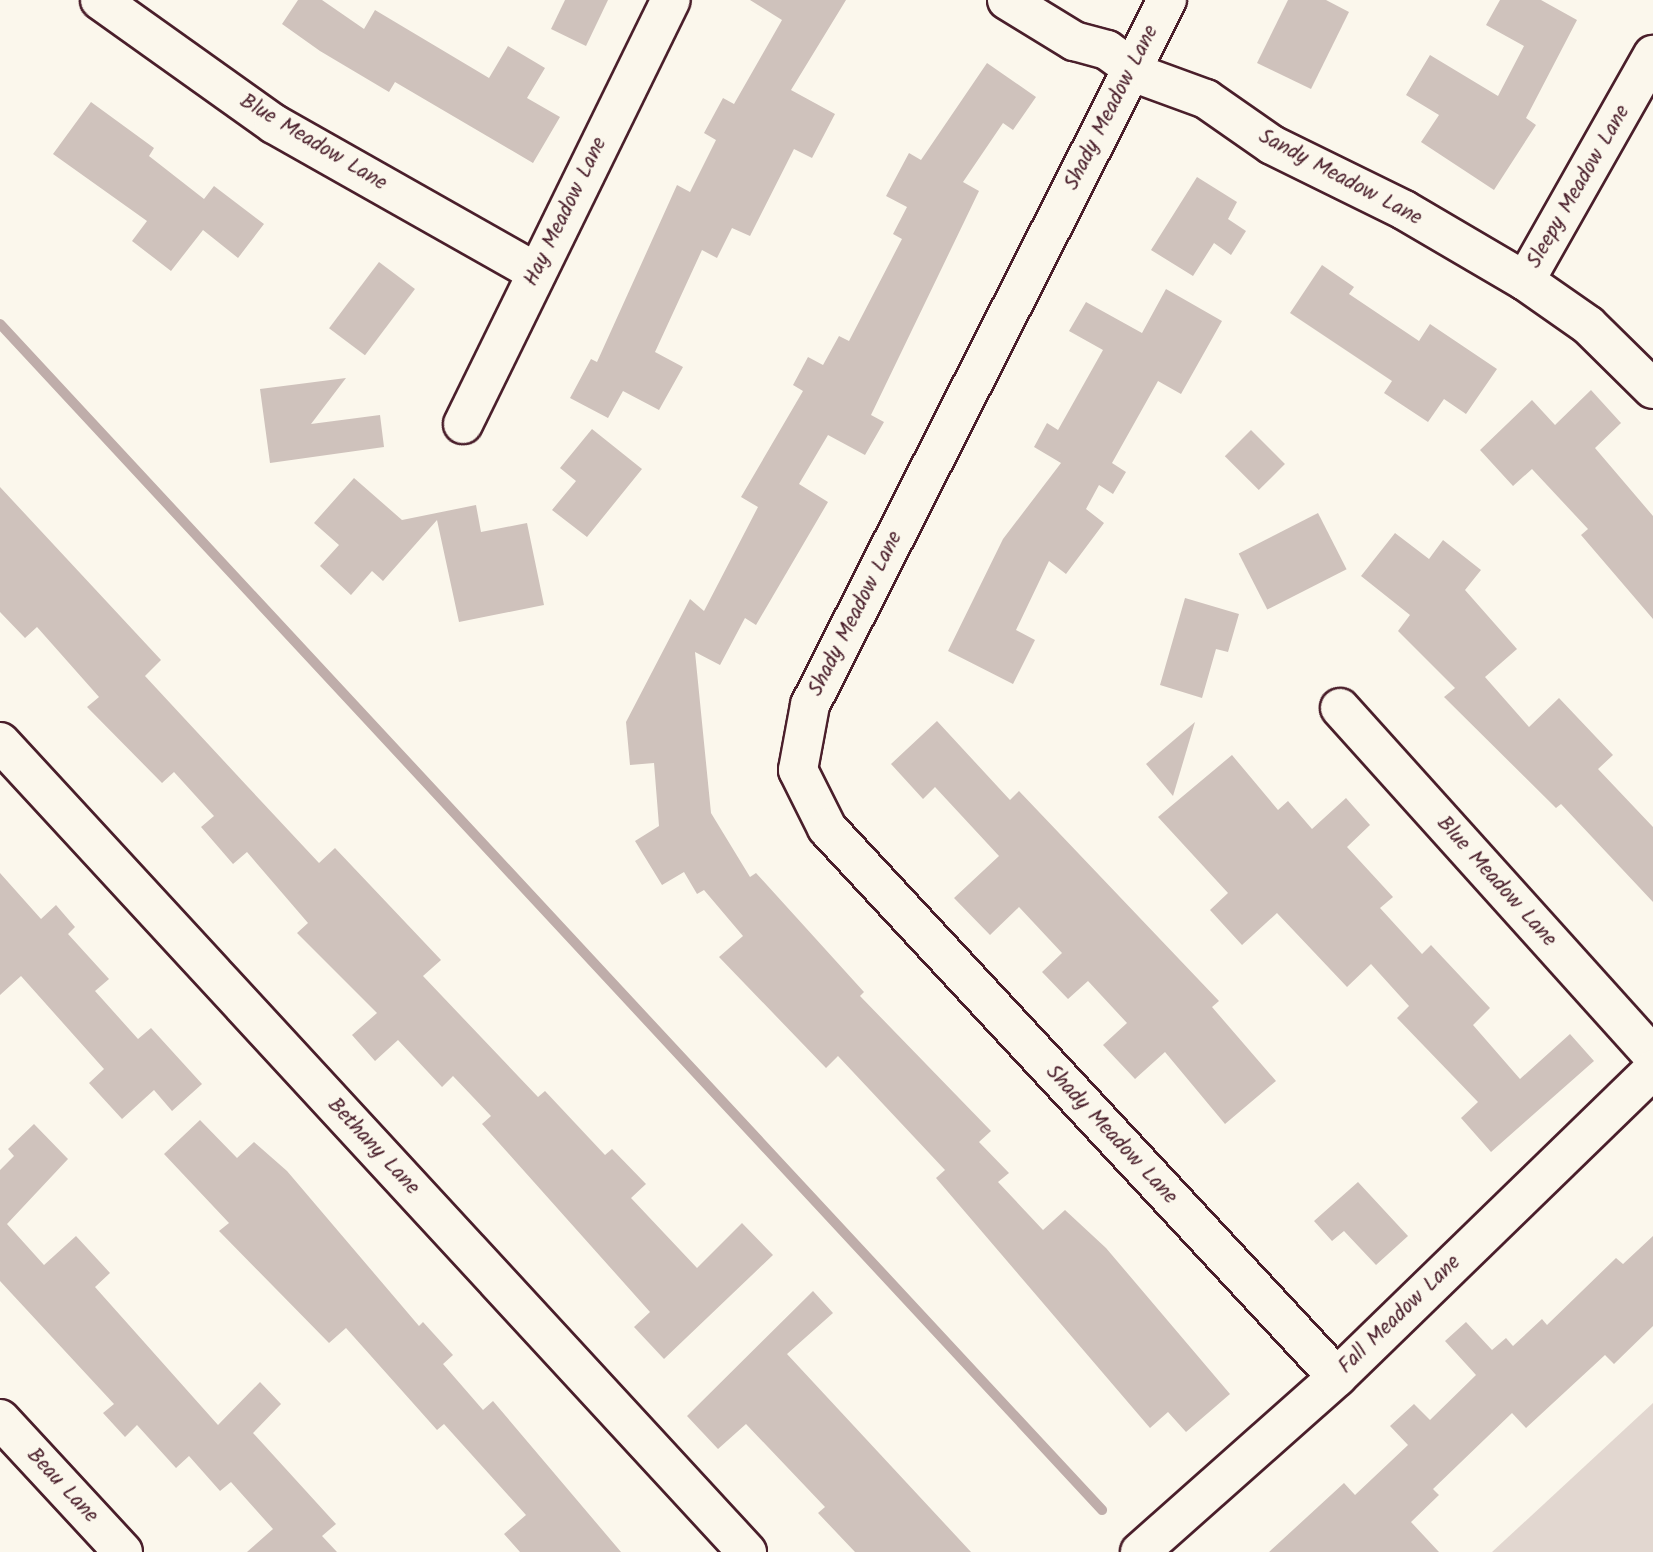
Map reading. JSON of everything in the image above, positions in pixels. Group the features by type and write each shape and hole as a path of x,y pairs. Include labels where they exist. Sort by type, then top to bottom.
{"street":[{"name":"Blue Meadow Lane","path":"100,0 274,124 536,272"},
{"name":"Hay Meadow Lane","path":"463,424 671,0"},
{"name":"Sandy Meadow Lane","path":"1007,0 1132,67 1206,99 1272,145 1404,210 1525,281 1588,325 1653,389"},
{"name":"Shady Meadow Lane","path":"1167,0 810,705 798,771 827,828 1337,1377"},
{"name":"Sleepy Meadow Lane","path":"1525,281 1653,55"},
{"name":"Blue Meadow Lane","path":"1340,708 1653,1056"},
{"name":"Bethany Lane","path":"0,742 747,1552"},
{"name":"Fall Meadow Lane","path":"1140,1552 1337,1377 1653,1070"},
{"name":"Beau Lane","path":"0,1419 123,1552"}],"shaded area":[{"path":"1653,1403 1653,1552 1492,1552"}],"building":[{"path":"298,0 322,0 364,29 375,10 489,78 508,46 545,68 527,98 560,117 533,163 395,82 389,92 320,51 282,24"},
{"path":"565,0 608,0 586,46 551,29"},
{"path":"750,0 846,0 791,90 835,114 812,158 794,149 750,236 732,228 717,258 702,250 655,352 683,367 659,410 623,391 608,418 570,398 591,359 597,362 677,185 690,192 716,140 704,133 723,98 734,104 782,20"},
{"path":"1288,0 1326,0 1349,12 1311,89 1257,63"},
{"path":"1500,0 1541,0 1577,20 1526,118 1536,125 1494,190 1421,142 1439,115 1406,95 1430,55 1498,96 1524,46 1486,25"},
{"path":"987,63 1036,97 1013,130 1003,123 963,182 979,191 871,415 884,422 865,455 828,435 799,484 828,502 756,625 745,618 720,665 695,652 711,813 750,877 756,873 864,992 860,996 991,1131 979,1142 1009,1173 998,1182 1043,1230 1065,1210 1106,1248 1230,1394 1186,1432 1168,1412 1150,1428 936,1178 945,1170 838,1056 826,1068 719,957 743,936 704,890 697,894 684,872 662,885 635,841 659,826 654,763 630,765 626,722 690,599 704,611 758,507 741,497 803,391 793,385 808,357 823,365 839,336 849,341 902,239 893,234 907,207 886,196 909,153 921,160"},
{"path":"91,102 154,148 149,156 204,199 214,186 264,224 238,258 203,230 171,271 132,241 147,221 53,154"},
{"path":"1197,177 1237,202 1228,219 1246,231 1231,255 1214,243 1193,276 1151,250"},
{"path":"379,262 415,289 365,355 329,328"},
{"path":"1322,265 1354,287 1349,294 1419,341 1430,324 1497,369 1466,414 1444,399 1428,422 1384,393 1392,381 1290,313"},
{"path":"1166,289 1222,321 1181,394 1158,381 1112,463 1126,472 1113,494 1099,485 1086,509 1104,523 1066,574 1049,561 1016,630 1035,640 1013,684 948,651 1003,539 1061,463 1034,447 1047,423 1058,430 1103,350 1069,331 1086,302 1142,333"},
{"path":"346,378 311,424 380,415 384,447 270,463 260,389"},
{"path":"1591,390 1621,423 1595,448 1653,516 1653,619 1581,535 1588,529 1532,469 1513,486 1480,450 1532,400 1555,425"},
{"path":"592,429 642,469 587,537 552,510 576,481 560,468"},
{"path":"1251,430 1285,464 1259,490 1225,456"},
{"path":"354,478 402,520 476,505 481,532 527,523 544,605 459,622 437,520 383,581 372,571 351,595 320,566 339,545 314,523"},
{"path":"0,487 161,660 145,676 248,787 319,863 335,848 441,960 423,976 538,1097 545,1091 605,1155 612,1149 646,1184 631,1198 697,1268 742,1223 773,1255 664,1359 634,1327 650,1312 482,1124 491,1116 453,1076 442,1087 398,1040 375,1061 352,1035 377,1013 297,933 308,923 247,852 233,864 201,827 214,816 174,772 162,783 87,707 99,697 37,627 25,638 0,612"},
{"path":"1318,513 1347,569 1267,610 1239,553"},
{"path":"1395,533 1429,559 1443,540 1481,570 1465,590 1517,649 1485,677 1529,727 1559,698 1613,755 1598,769 1653,827 1653,902 1561,804 1556,808 1444,697 1455,688 1398,631 1410,615 1361,576"},
{"path":"1185,598 1239,614 1228,652 1216,649 1202,698 1160,685"},
{"path":"937,721 1010,800 1019,791 1219,1001 1212,1007 1276,1081 1225,1124 1165,1052 1135,1079 1103,1045 1127,1023 1088,981 1068,999 1042,972 1062,953 1019,907 990,935 954,898 999,856 935,787 923,799 891,764"},
{"path":"1195,722 1173,796 1146,764"},
{"path":"1232,755 1278,810 1288,801 1312,829 1346,798 1370,825 1347,847 1393,897 1380,908 1422,954 1431,945 1490,1008 1473,1025 1520,1079 1570,1034 1594,1061 1491,1152 1461,1118 1478,1102 1397,1018 1409,1006 1371,964 1347,987 1277,913 1242,945 1210,910 1228,893 1158,817"},
{"path":"0,873 41,919 56,905 75,927 68,934 109,979 95,991 138,1039 151,1028 202,1084 172,1111 154,1090 122,1119 89,1083 104,1069 21,976 0,995"},
{"path":"200,1120 237,1158 254,1142 287,1171 419,1326 423,1322 453,1355 443,1364 483,1410 493,1401 621,1552 520,1552 504,1534 526,1515 444,1424 437,1430 346,1328 329,1343 219,1231 229,1223 164,1154"},
{"path":"34,1124 68,1159 7,1224 44,1265 76,1236 110,1273 95,1287 218,1425 260,1382 281,1404 253,1433 336,1524 322,1536 337,1552 247,1552 273,1529 231,1482 220,1491 189,1456 176,1468 137,1425 125,1437 103,1413 114,1404 0,1281 0,1170 14,1156 8,1149"},
{"path":"1358,1182 1408,1236 1376,1265 1344,1231 1332,1241 1314,1221"},
{"path":"1653,1236 1653,1326 1614,1364 1605,1355 1526,1428 1512,1413 1433,1489 1439,1495 1411,1522 1439,1552 1269,1552 1344,1483 1355,1495 1408,1445 1390,1426 1414,1404 1430,1420 1476,1375 1445,1341 1466,1322 1492,1350 1506,1338 1513,1346 1542,1319 1547,1325 1616,1258 1623,1264"},
{"path":"813,1291 833,1313 787,1354 971,1552 855,1552 818,1513 825,1507 746,1424 718,1449 687,1416"}],"waterway":[{"path":"0,324 1102,1510"}]}
